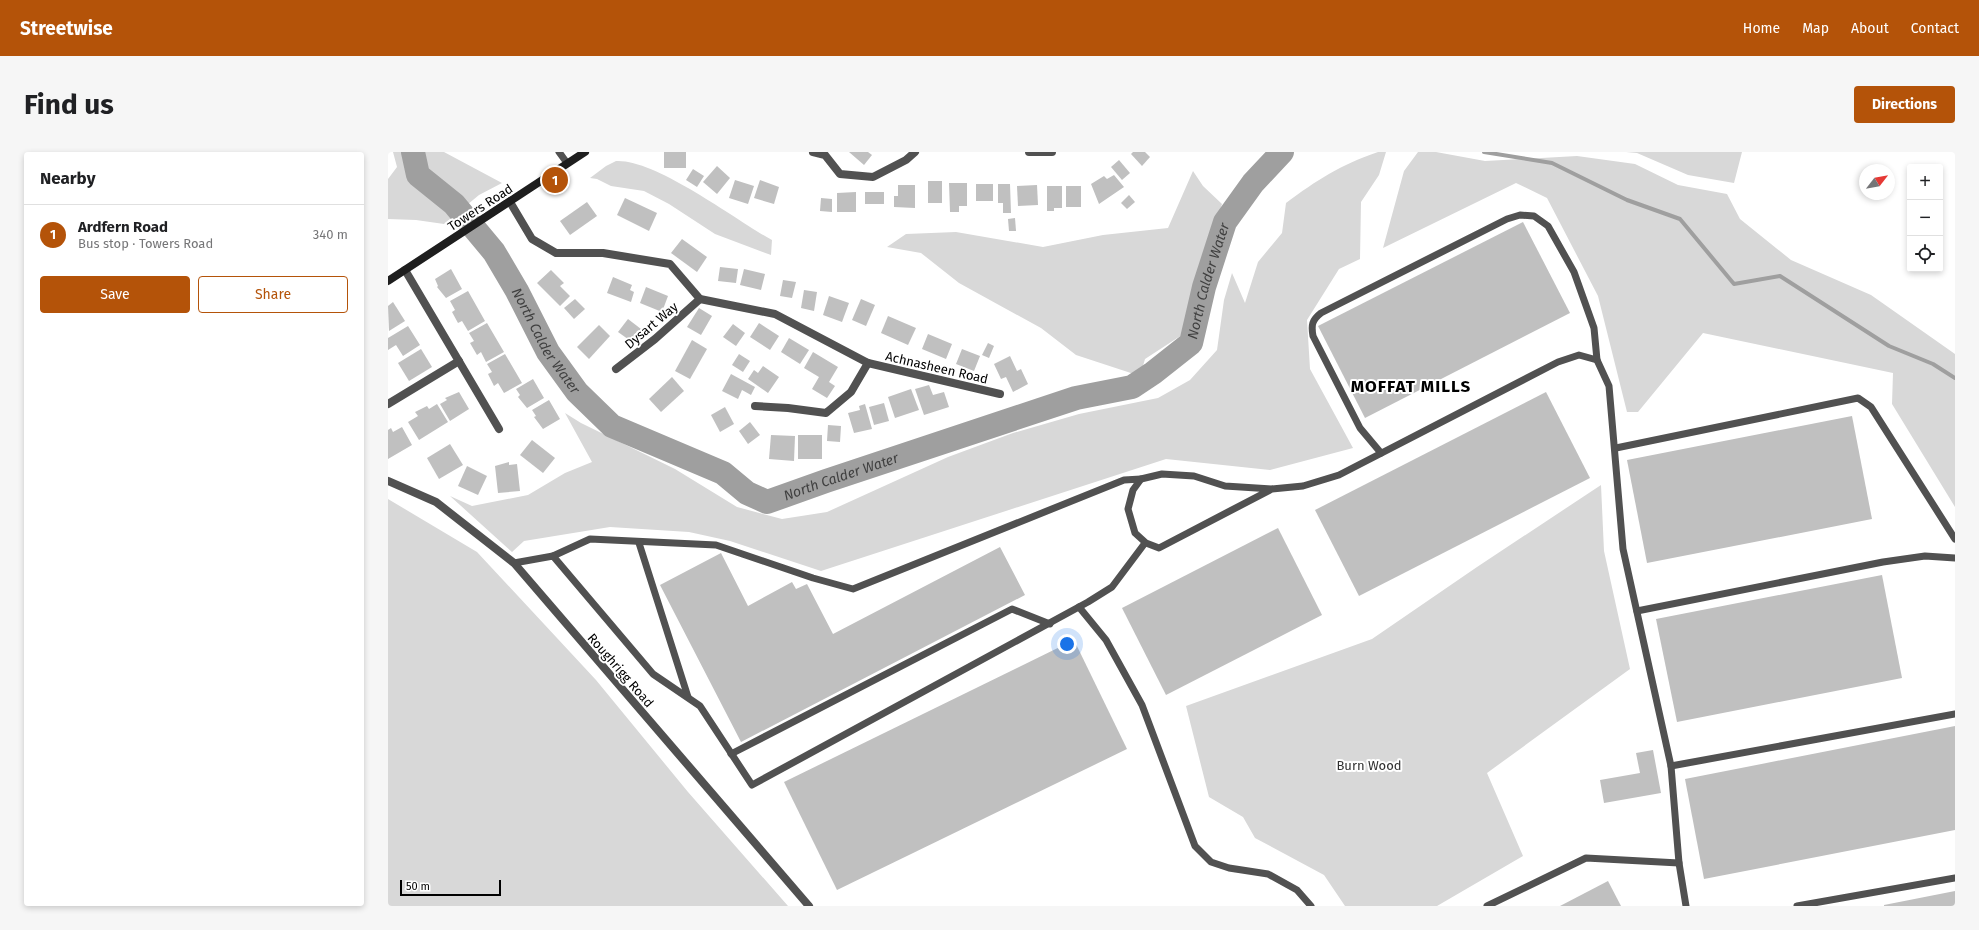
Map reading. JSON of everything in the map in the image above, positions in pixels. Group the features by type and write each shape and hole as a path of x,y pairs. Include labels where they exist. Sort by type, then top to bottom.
{"street":[{"name":"Towers Road","path":"388,281 585,152"},
{"path":"813,152 825,155 840,174 873,177 906,160 915,152"},
{"path":"1029,152 1052,152"},
{"path":"510,202 532,239 556,253 603,253 670,264 700,299"},
{"path":"405,270 499,429"},
{"name":"Achnasheen Road","path":"700,299 775,314 868,363 1000,394"},
{"name":"Dysart Way","path":"616,369 655,339 700,299"},
{"path":"388,403 459,360"},
{"path":"755,406 788,408 826,413 851,392 868,363"},
{"name":"Roughrigg Road","path":"388,481 436,502 514,563 809,906"}],"lane":[{"path":"559,152 567,163"},
{"path":"1381,453 1360,428 1317,343 1311,326 1314,319 1321,313 1507,219 1520,215 1534,216 1548,226 1574,272 1594,328 1597,360 1609,386 1616,448 1623,549 1671,766 1679,863 1686,906"},
{"path":"514,563 553,556 590,540 716,545 813,578 853,589 1124,480 1141,479 1162,474 1194,476 1225,486 1272,489 1303,486 1339,476 1558,362 1579,355 1597,360"},
{"path":"1616,448 1858,398 1871,407 1955,539"},
{"path":"1141,479 1132,490 1128,509 1135,533 1145,543 1159,548 1170,544 1272,489"},
{"path":"639,543 688,697"},
{"path":"553,556 653,674 700,706 752,785 1050,624 1112,587 1145,543"},
{"path":"1637,611 1883,562 1925,556 1955,558"},
{"path":"1079,607 1106,640 1142,706 1195,846 1211,862 1229,868 1268,874 1297,890 1311,906"},
{"path":"731,754 1012,609 1050,624"},
{"path":"1671,766 1955,714"},
{"path":"1487,906 1586,858 1679,863"},
{"path":"1797,906 1955,878"}],"green space":[{"path":"393,152 444,152 502,183 479,195 444,224 416,220 388,219 388,179 397,167"},
{"path":"1378,152 1386,152 1379,175 1361,202 1360,259 1339,269 1307,320 1310,369 1353,448 1270,470 1166,459 821,571 730,541 689,532 610,527 524,541 512,552 450,496 472,506 528,495 565,473 592,462 565,413 581,423 675,469 737,507 782,519 827,512 948,457 1013,433 1079,414 1158,398 1190,380 1217,350 1224,300 1232,273 1245,303 1258,262 1282,233 1286,203 1329,174 1352,162"},
{"path":"1418,152 1436,152 1485,161 1577,156 1635,164 1678,185 1727,194 1740,219 1791,260 1871,295 1955,354 1955,507 1892,404 1893,373 1703,333 1638,412 1627,412 1598,296 1547,198 1516,183 1383,248 1404,171"},
{"path":"1626,152 1742,152 1734,183 1688,175 1637,153"},
{"path":"616,161 633,163 652,170 695,192 772,240 771,255 715,234 669,204 644,191 611,186 597,179 590,178 606,166"},
{"path":"1193,171 1203,186 1222,204 1199,272 1188,331 1145,359 1140,376 1076,355 1041,328 959,283 921,253 887,247 906,234 956,232 1043,247 1103,235 1168,228"},
{"name":"Burn Wood","path":"1601,485 1604,551 1630,669 1487,773 1523,856 1437,906 1345,906 1324,875 1255,838 1243,817 1209,797 1186,706 1372,639"},
{"path":"388,499 477,552 596,680 688,792 788,906 388,906"}],"building":[{"path":"664,152 686,152 686,168 664,168"},
{"path":"849,152 868,152 872,155 864,165"},
{"path":"1133,152 1145,152 1150,157 1142,166 1131,154"},
{"path":"1119,160 1130,173 1122,180 1111,167"},
{"path":"717,166 730,178 717,194 703,182"},
{"path":"693,169 704,176 697,187 686,180"},
{"path":"1114,175 1124,187 1099,204 1091,184 1104,176 1107,179"},
{"path":"735,180 754,186 748,204 729,198"},
{"path":"760,180 779,187 774,204 754,198"},
{"path":"928,181 942,181 942,203 928,203"},
{"path":"949,183 967,183 967,206 959,206 959,212 950,212"},
{"path":"976,184 993,184 993,201 976,201"},
{"path":"998,184 1010,184 1011,213 1003,213 1003,203 998,203"},
{"path":"898,185 915,185 915,208 894,207 894,196 898,196"},
{"path":"1037,185 1038,205 1018,206 1017,186"},
{"path":"1047,186 1062,186 1062,208 1054,208 1054,211 1047,211"},
{"path":"1066,186 1081,186 1081,207 1066,207"},
{"path":"856,192 856,212 837,212 837,193"},
{"path":"865,192 884,192 884,204 865,204"},
{"path":"1129,195 1135,202 1127,209 1121,203"},
{"path":"625,198 657,213 649,231 617,215"},
{"path":"821,198 832,199 832,212 820,211"},
{"path":"587,202 597,216 570,235 560,221"},
{"path":"1015,218 1016,231 1009,231 1008,219"},
{"path":"1523,222 1570,313 1365,418 1318,326"},
{"path":"682,239 707,257 697,272 671,253"},
{"path":"720,267 738,269 736,283 718,281"},
{"path":"451,269 462,289 446,298 437,287 438,286 435,279"},
{"path":"744,269 765,274 761,290 740,285"},
{"path":"551,270 564,283 560,286 570,296 560,306 537,283"},
{"path":"613,277 632,285 630,290 634,292 631,302 607,293"},
{"path":"783,280 796,282 792,298 780,296"},
{"path":"646,287 668,296 662,312 640,303"},
{"path":"804,290 817,292 814,311 801,308"},
{"path":"468,291 485,321 468,331 462,321 458,323 452,312 455,310 450,301"},
{"path":"829,296 849,303 842,322 823,315"},
{"path":"575,299 585,309 574,319 564,308"},
{"path":"861,299 875,305 866,326 852,320"},
{"path":"393,302 405,321 389,331 388,306"},
{"path":"699,308 712,316 701,335 687,327"},
{"path":"888,316 916,328 908,345 881,333"},
{"path":"628,319 641,329 632,342 618,332"},
{"path":"487,323 504,352 486,362 481,352 477,355 470,343 474,341 469,333"},
{"path":"759,323 779,336 770,350 750,337"},
{"path":"733,324 745,333 736,346 723,337"},
{"path":"599,325 610,336 589,359 577,347"},
{"path":"408,326 420,345 403,356 396,345 388,350 388,338"},
{"path":"928,334 952,344 946,359 922,349"},
{"path":"789,338 809,350 800,364 781,352"},
{"path":"692,340 707,349 690,379 675,371"},
{"path":"988,343 994,346 989,358 982,355"},
{"path":"421,349 432,367 409,381 398,363"},
{"path":"962,349 980,356 974,371 956,364"},
{"path":"813,352 838,367 829,382 835,386 827,398 812,389 819,377 804,368"},
{"path":"505,354 522,383 504,393 498,383 494,386 488,374 492,372 487,364"},
{"path":"739,354 750,361 743,372 732,365"},
{"path":"1010,356 1017,371 1021,369 1028,384 1013,392 1006,377 1001,379 994,364"},
{"path":"763,366 779,377 768,393 748,379 754,370 758,373"},
{"path":"731,374 755,387 751,395 742,390 738,399 722,391"},
{"path":"672,377 684,391 661,412 649,399"},
{"path":"533,379 544,398 527,408 518,397 520,395 516,389"},
{"path":"929,385 933,395 944,392 949,407 924,415 915,389"},
{"path":"911,389 919,410 895,418 888,397"},
{"path":"459,392 469,409 450,421 440,404 447,400 445,398"},
{"path":"1546,392 1590,478 1359,596 1315,510"},
{"path":"549,400 560,419 543,429 534,417 536,416 532,410"},
{"path":"884,403 889,421 874,425 869,407"},
{"path":"437,404 448,422 419,440 408,422 418,416 415,412 427,406 429,409"},
{"path":"865,404 872,429 854,433 848,413 860,410 859,406"},
{"path":"725,407 734,424 720,432 711,415"},
{"path":"1852,416 1872,519 1647,563 1627,460"},
{"path":"750,422 760,435 748,444 739,431"},
{"path":"828,425 841,426 840,442 827,441"},
{"path":"402,427 412,445 388,459 388,430 391,428 393,432"},
{"path":"771,435 795,436 794,461 769,459"},
{"path":"798,435 822,435 822,459 798,459"},
{"path":"532,440 555,458 543,473 520,455"},
{"path":"450,444 463,465 439,479 427,458"},
{"path":"509,462 509,465 517,464 520,491 498,493 495,466"},
{"path":"467,466 487,476 478,495 458,486"},
{"path":"1278,528 1322,615 1166,695 1122,608"},
{"path":"1000,547 1025,595 741,742 660,585 721,553 748,606 792,582 796,589 807,584 833,634"},
{"path":"1882,575 1902,678 1677,722 1656,619"},
{"path":"1074,640 1127,749 837,890 784,782"},
{"path":"1955,726 1955,830 1704,879 1685,779"},
{"path":"1653,750 1661,793 1604,803 1600,780 1640,773 1636,753"},
{"path":"1608,881 1621,906 1560,906"},
{"path":"1955,891 1955,906 1884,906 1884,905"}],"waterway":[{"name":"North Calder Water","path":"413,152 418,175 454,204 494,252 517,291 548,352 577,392 612,426 723,473 747,493 767,502 1076,398 1132,387 1153,373 1191,343 1204,287 1225,222 1253,183 1282,152"},
{"path":"1484,152 1552,163 1627,200 1680,219 1734,284 1780,276 1889,346 1933,364 1955,378"}],"place":[{"name":"Ardfern Road","path":"555,180"}],"district":[{"name":"MOFFAT MILLS","path":"1411,386"}]}
